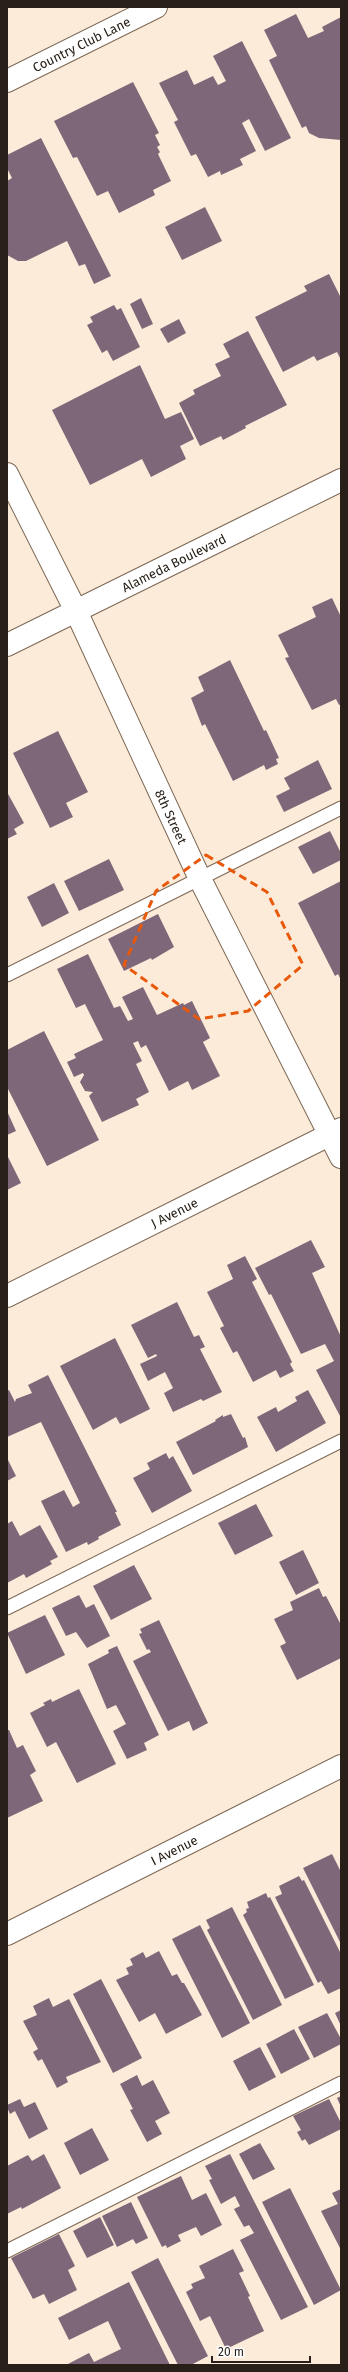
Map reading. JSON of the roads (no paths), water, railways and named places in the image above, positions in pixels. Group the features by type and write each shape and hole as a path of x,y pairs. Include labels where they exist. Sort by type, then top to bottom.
{"street":[{"name":"Country Club Lane","path":"7,81 156,7"},
{"name":"8th Street","path":"7,474 76,611 200,879 336,1131 341,1157"},
{"name":"Alameda Boulevard","path":"7,645 341,480"},
{"name":"J Avenue","path":"7,1296 336,1131"},
{"name":"I Avenue","path":"7,1934 341,1766"}],"lane":[{"path":"7,975 341,808"},
{"path":"7,1608 341,1441"},
{"path":"7,2251 341,2083"}]}
